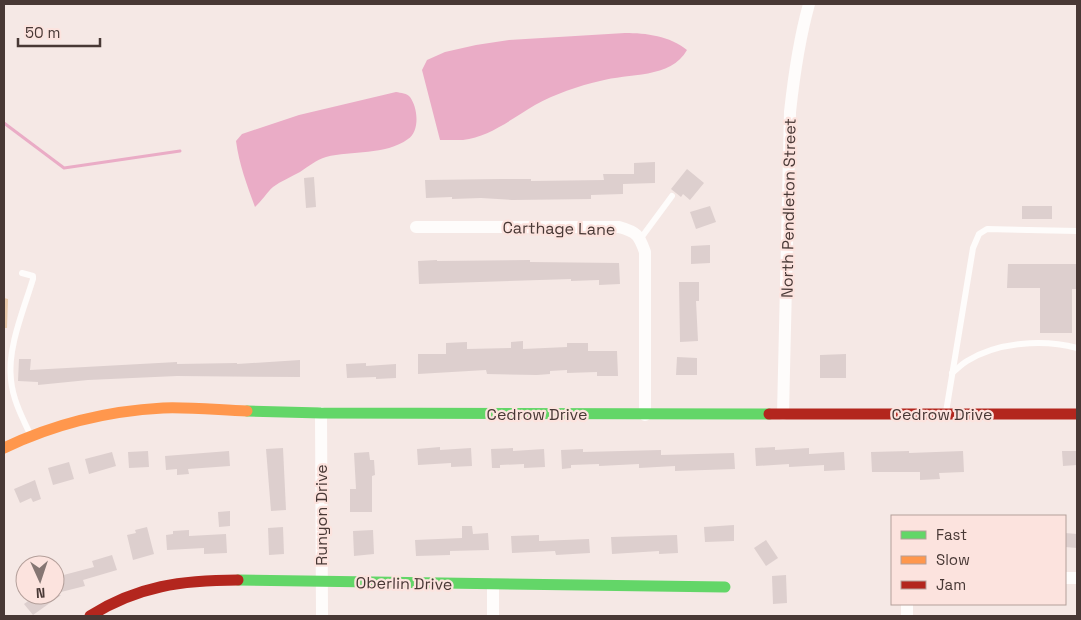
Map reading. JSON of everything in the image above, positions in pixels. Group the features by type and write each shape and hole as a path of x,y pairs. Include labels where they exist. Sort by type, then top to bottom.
{"street":[{"name":"North Pendleton Street","path":"783,414 790,112 794,70 801,32 809,4"},
{"name":"Carthage Lane","path":"416,227 620,227 634,231 641,238"},
{"path":"641,238 646,252 645,415"},
{"name":"Cedrow Drive","path":"4,448 68,423 106,414 164,408 321,413 645,415 1077,414"},
{"name":"Runyon Drive","path":"321,413 322,616"},
{"name":"Oberlin Drive","path":"90,616 118,601 144,591 171,584 202,580 725,587"},
{"path":"493,584 493,616"}],"lane":[{"path":"641,238 672,196"},
{"path":"945,414 973,248 979,234 987,229 1077,231"},
{"path":"22,273 33,276 33,279 15,342 10,379 16,402 31,436"},
{"path":"952,373 968,361 990,350 1016,345 1066,345 1077,348"}],"shaded area":[{"path":"625,33 658,36 673,41 687,50 671,66 648,73 611,79 575,88 535,105 482,135 463,140 440,140 422,70 427,60 445,52 509,40"},
{"path":"396,92 409,96 415,107 416,125 408,139 389,148 336,155 319,160 273,187 255,207 237,150 236,141 242,134 299,115"},
{"path":"4,298 8,299 7,328 4,328"}],"building":[{"path":"655,162 655,183 623,184 623,194 591,195 591,199 426,198 425,180 604,180 603,174 634,174 634,163"},
{"path":"687,169 704,183 690,200 683,194 681,197 671,189"},
{"path":"314,177 316,207 306,208 304,178"},
{"path":"710,206 716,222 696,229 690,212"},
{"path":"1022,206 1052,206 1052,219 1022,219"},
{"path":"710,245 710,263 691,264 691,246"},
{"path":"530,260 530,262 619,263 620,284 599,285 599,280 571,281 571,279 419,284 418,261"},
{"path":"1008,264 1077,264 1077,289 1072,289 1072,333 1040,333 1040,288 1007,288"},
{"path":"679,282 699,282 699,301 696,301 698,341 680,342"},
{"path":"523,341 523,349 567,347 567,343 588,343 588,351 617,351 618,376 597,376 597,372 567,373 567,370 550,371 550,374 537,375 487,374 486,370 418,374 418,354 446,354 446,343 467,342 467,349 511,348 511,342"},
{"path":"846,354 846,378 820,378 820,355"},
{"path":"677,357 697,358 697,375 676,375"},
{"path":"19,359 31,359 30,370 177,362 177,364 237,364 300,360 300,377 177,376 88,380 38,385 38,382 18,381"},
{"path":"366,363 366,366 396,364 396,378 347,378 346,364"},
{"path":"440,447 440,450 471,448 472,466 451,467 451,463 418,465 417,449"},
{"path":"775,447 775,450 809,448 809,454 844,452 845,470 824,471 824,465 789,467 789,464 756,466 755,448"},
{"path":"283,448 286,510 271,511 266,449"},
{"path":"513,448 513,451 544,449 545,467 524,468 524,464 500,465 500,468 492,468 491,449"},
{"path":"583,449 583,452 661,450 661,455 734,453 735,469 675,471 675,466 639,468 639,464 599,466 599,464 571,465 571,468 562,469 561,450"},
{"path":"148,451 149,467 129,468 128,452"},
{"path":"229,451 230,466 188,469 189,474 177,475 177,469 166,470 165,456"},
{"path":"909,451 909,453 963,451 964,472 939,473 940,479 920,480 920,472 872,472 871,452"},
{"path":"1062,451 1077,451 1077,465 1063,466"},
{"path":"112,452 116,466 89,474 85,459"},
{"path":"369,452 370,460 374,460 375,475 372,476 372,512 350,512 350,489 356,489 354,453"},
{"path":"69,462 74,479 53,485 48,468"},
{"path":"35,480 41,499 33,502 31,498 20,503 14,489"},
{"path":"230,511 230,526 219,527 218,512"},
{"path":"734,525 734,541 705,542 704,527"},
{"path":"462,526 472,526 473,534 488,533 489,550 450,551 450,555 416,556 415,540 462,538"},
{"path":"147,527 154,554 133,560 127,535 136,533 135,530"},
{"path":"283,527 284,554 269,555 268,528"},
{"path":"189,530 189,536 226,534 227,553 204,554 204,548 167,550 166,535 173,534 173,531"},
{"path":"373,530 374,554 354,556 353,531"},
{"path":"1066,533 1077,534 1077,548 1066,547"},
{"path":"539,535 539,541 589,539 590,553 556,555 555,551 512,553 511,536"},
{"path":"677,535 678,553 659,554 659,551 612,554 611,537"},
{"path":"766,540 778,558 766,566 754,548"},
{"path":"112,555 117,570 83,580 85,586 65,591 65,575 94,567 92,561"},
{"path":"786,575 787,603 773,604 772,576"},
{"path":"25,605 47,605 33,615"}],"waterway":[{"path":"4,123 64,168 180,151"}],"traffic: fast":[{"path":"247,411 321,413 769,414"},
{"path":"238,580 725,587"}],"traffic: slow":[{"path":"4,448 42,432 81,420 122,412 163,408 247,411"}],"traffic: jam":[{"path":"769,414 1077,414"},
{"path":"90,616 143,591 179,583 238,580"}]}
